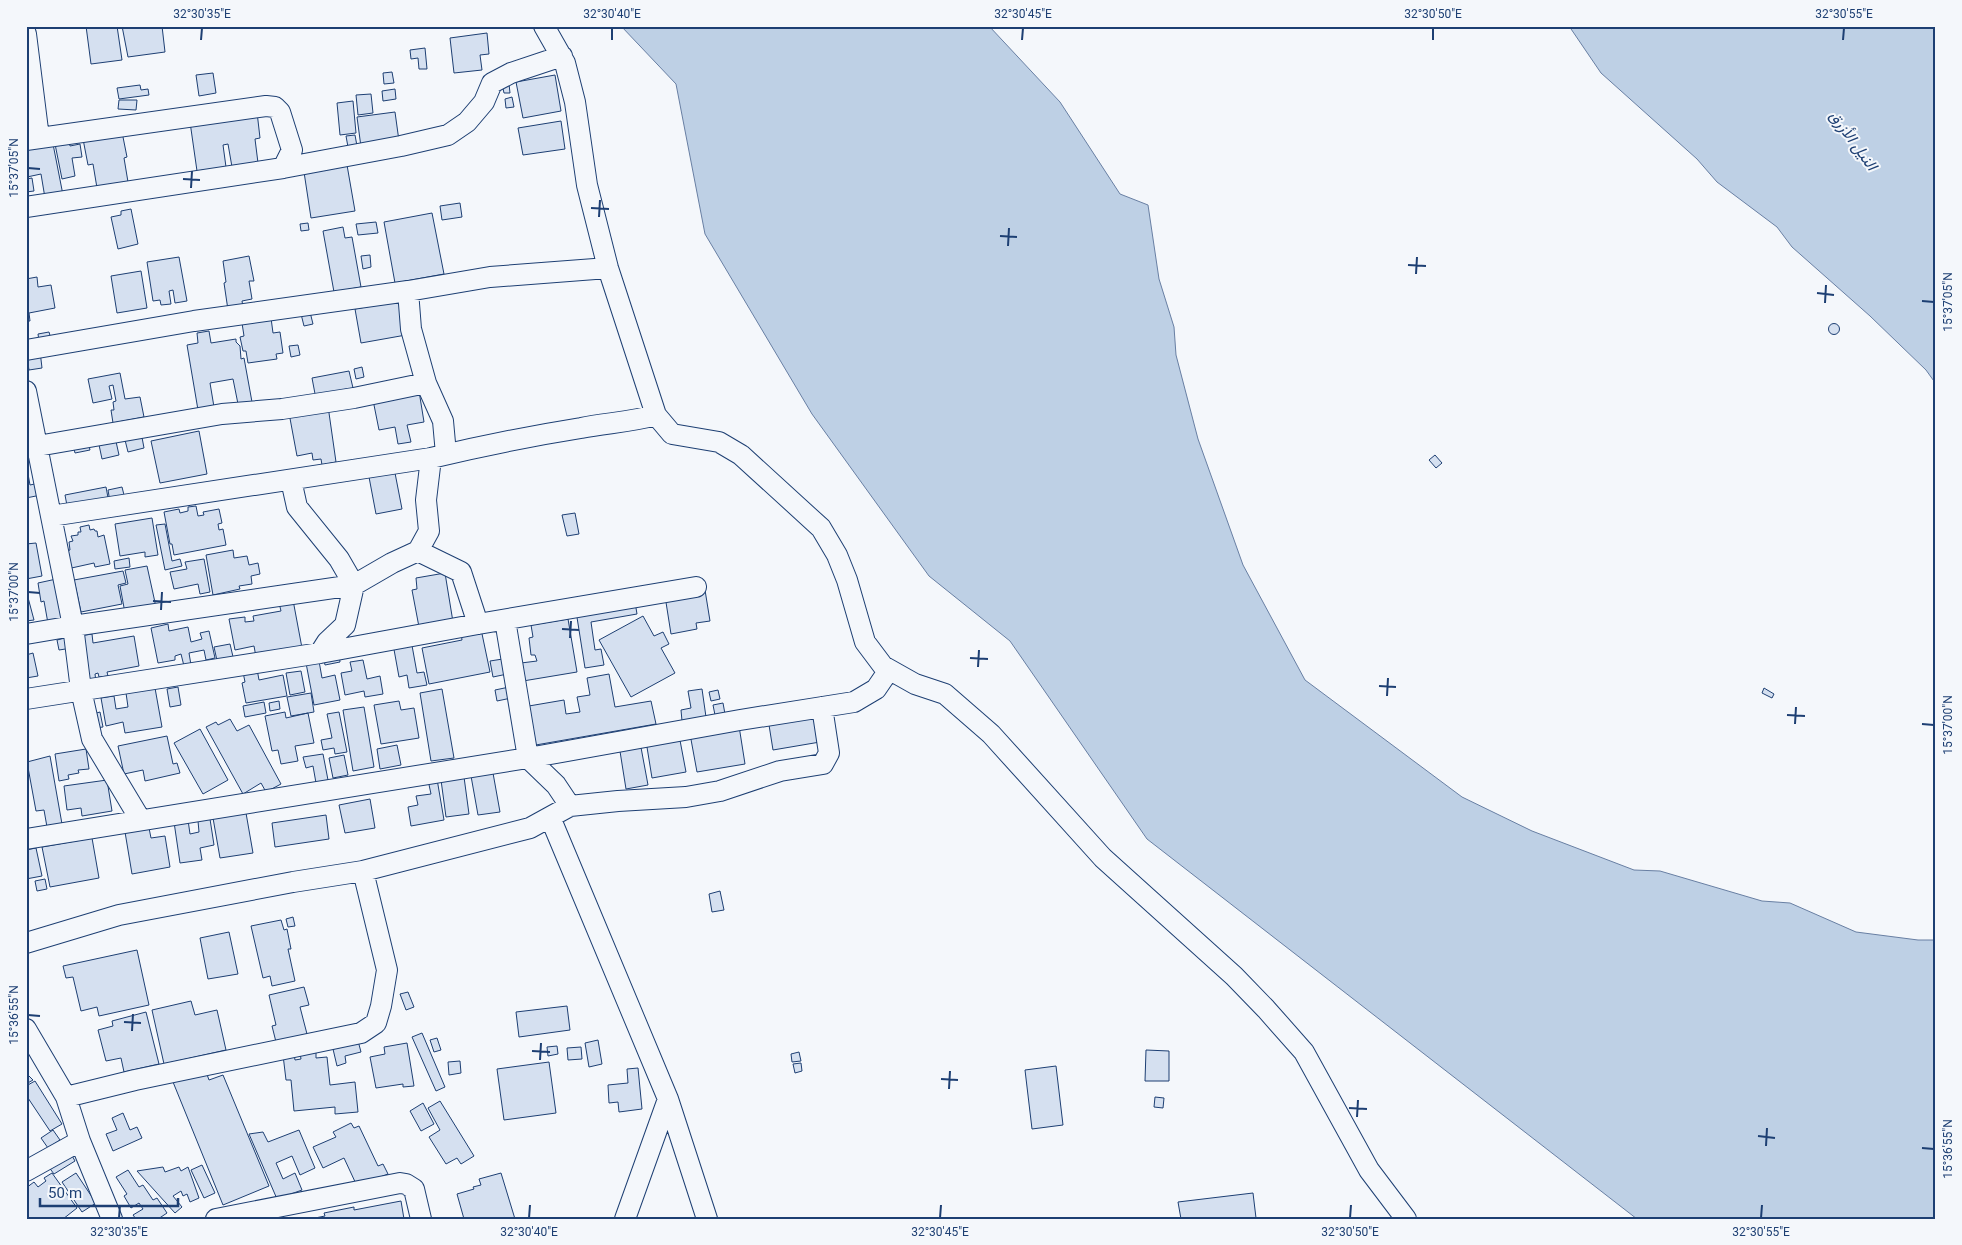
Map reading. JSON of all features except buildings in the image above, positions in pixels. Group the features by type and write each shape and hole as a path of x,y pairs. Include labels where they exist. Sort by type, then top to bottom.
{"street":[{"path":"544,26 565,63 575,102 587,185 608,268 656,415 672,434 719,442 741,455 821,528 837,555 847,580 865,642 883,666 915,684 945,694 991,734 1103,858 1234,976 1266,1009 1304,1052 1369,1170 1406,1219"},
{"path":"26,34 33,139 266,106 275,107 280,112 292,150 283,168"},
{"path":"26,207 283,168 401,146 448,135 467,122 484,102 492,82 562,56"},
{"path":"26,350 194,321 408,291 490,277 608,268"},
{"path":"26,634 354,585 392,563 418,551 430,531 426,500 439,456 443,421 426,384 411,329 408,291"},
{"path":"32,447 222,414 282,409 426,384"},
{"path":"26,391 32,447 51,516 73,626 82,690 92,739 140,819"},
{"path":"51,516 439,456 656,415"},
{"path":"291,480 297,508 339,559 354,585 345,625 327,642 320,653"},
{"path":"418,551 461,572 478,624"},
{"path":"26,699 320,653 696,587"},
{"path":"505,620 528,758 556,785 570,806"},
{"path":"26,838 528,758 653,734 854,702 876,688 888,670"},
{"path":"26,944 119,915 293,882 363,871 530,828 570,806 686,797 720,791 780,771 823,764 829,753 822,707"},
{"path":"550,817 668,1099 707,1219"},
{"path":"66,1097 134,1080 361,1033 376,1023 387,970 363,871"},
{"path":"26,1030 66,1097 80,1141 112,1219"},
{"path":"625,1219 668,1099"},
{"path":"26,1171 80,1141"},
{"path":"216,1219 400,1183 414,1189 421,1219"}],"water":[{"path":"621,26 989,26 1060,102 1120,194 1148,205 1159,279 1174,327 1176,355 1198,439 1243,565 1305,680 1462,797 1532,831 1634,870 1660,871 1762,901 1790,903 1856,932 1918,940 1936,940 1936,1219 1637,1219 1147,839 1010,641 929,576 812,414 705,234 676,84"},
{"name":"النيل الأزرق","path":"1569,26 1936,26 1936,384 1926,370 1870,316 1792,247 1777,227 1717,182 1697,159 1601,73"}]}
